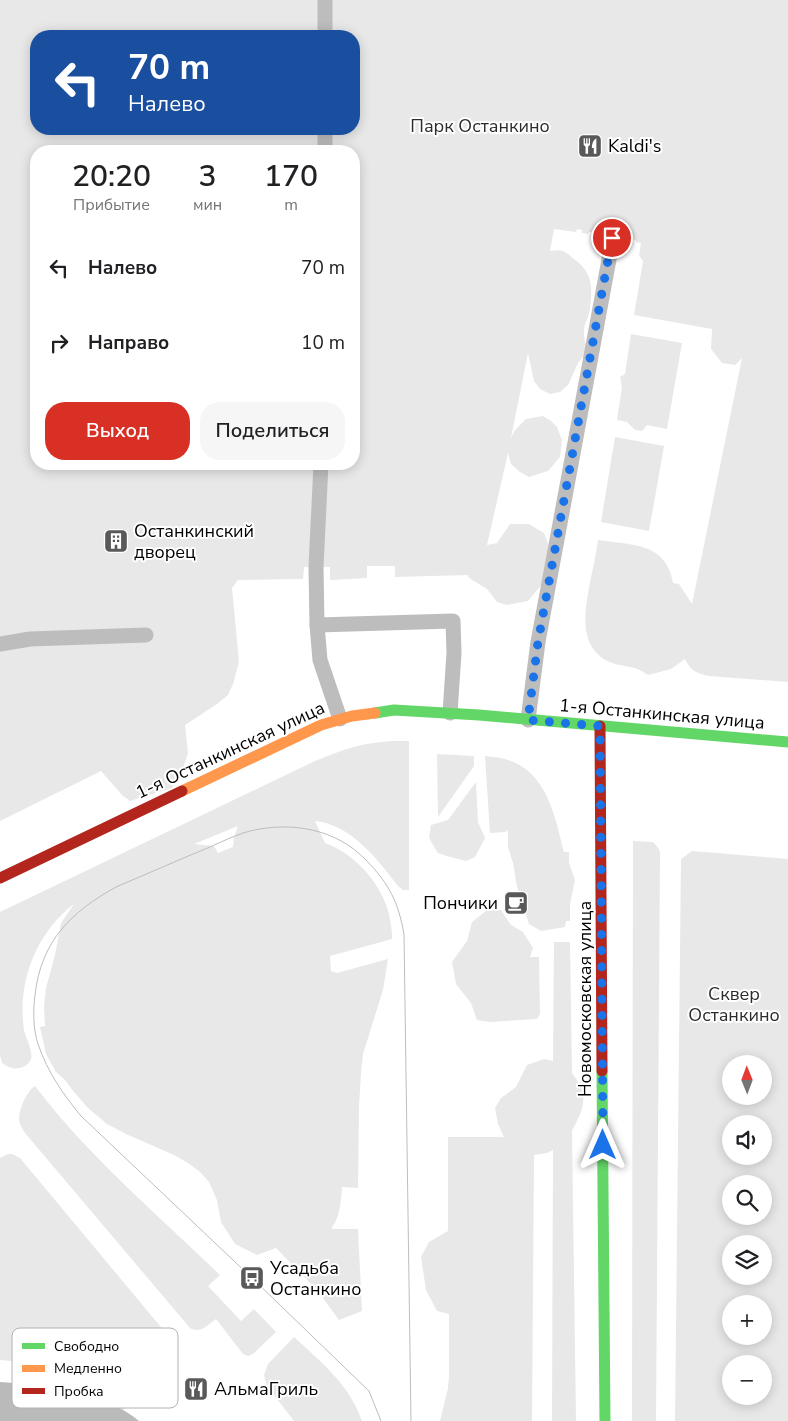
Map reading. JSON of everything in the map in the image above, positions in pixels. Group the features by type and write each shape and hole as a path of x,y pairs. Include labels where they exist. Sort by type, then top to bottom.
{"street":[{"name":"1-я Останкинская улица","path":"0,878 302,733 321,725 366,713 394,710 479,714 528,720 788,742"},
{"name":"Новомосковская улица","path":"600,726 605,1421"}],"lane":[{"path":"325,0 325,30"},
{"path":"528,720 538,642 612,238"},
{"path":"321,470 316,567 320,660 340,720"},
{"path":"318,625 453,621 454,653 450,713"},
{"path":"0,644 30,639 146,635"}],"green space":[{"name":"Парк Останкино","path":"0,0 788,0 788,682 709,676 694,671 685,659 671,669 648,675 636,668 605,660 594,650 589,641 585,622 588,591 598,540 634,545 655,553 663,560 669,570 673,583 679,584 692,604 742,358 735,365 722,363 711,349 712,329 634,315 643,261 639,256 641,243 631,239 631,242 593,235 593,232 588,234 582,233 582,230 577,229 576,232 554,229 550,251 558,250 568,254 585,269 590,280 590,310 584,332 587,352 578,363 568,385 560,392 550,394 540,389 534,381 528,353 511,438 515,430 526,419 543,416 557,427 562,440 560,457 548,471 529,477 511,464 508,453 487,545 497,543 510,524 529,524 544,533 550,549 548,577 528,601 507,605 497,602 487,589 469,578 468,575 395,577 395,566 367,566 367,578 330,580 330,567 304,567 303,579 238,580 232,588 239,662 233,684 228,695 185,725 188,753 183,769 172,788 130,801 122,795 101,771 0,821"},
{"path":"631,334 682,343 667,429 647,425 642,431 635,430 627,422 617,420 622,387 620,377 625,374"},
{"path":"615,437 664,446 649,531 601,522"},
{"path":"409,741 409,890 403,890 398,886 372,855 352,836 341,829 315,821 325,843 335,847 354,860 363,868 377,887 387,907 392,934 392,939 330,956 331,971 337,973 388,959 383,990 363,1054 359,1107 358,1188 342,1187 341,1203 332,1227 332,1229 358,1229 362,1311 339,1320 317,1290 276,1248 257,1255 235,1244 221,1222 217,1200 209,1182 200,1172 174,1155 107,1124 88,1108 56,1072 46,1054 40,1027 45,1026 46,988 61,923 74,904 49,929 32,960 27,977 23,1012 24,1030 30,1048 31,1059 23,1067 17,1068 11,1068 2,1063 0,1055 0,912 313,762 371,743","holes":["238,826 233,847 218,853 214,846 194,844"]},
{"path":"437,754 474,756 474,766 438,817"},
{"path":"485,756 505,759 521,766 532,774 547,796 564,852 569,852 569,863 575,880 570,904 570,921 566,921 565,927 541,931 529,924 517,887 508,847 508,830 490,833"},
{"path":"476,782 478,822 485,838 475,857 466,861 438,853 429,838 431,825 448,820"},
{"path":"633,841 653,842 660,853 656,1421 632,1421"},
{"name":"Сквер Останкино","path":"692,851 788,859 788,1421 675,1421 681,859"},
{"path":"501,910 511,925 523,932 533,948 530,957 539,957 540,1013 536,1019 489,1022 477,1020 471,1003 456,984 452,962 467,941 472,922 486,911"},
{"path":"554,942 570,942 572,1073 578,1081 583,1095 580,1115 572,1131 576,1421 552,1421 553,1150 534,1155 532,1421 440,1421 448,1388 449,1314 437,1311 426,1290 421,1257 429,1242 448,1231 448,1137 504,1137 498,1124 495,1108 501,1098 516,1087 527,1065 544,1059 553,1061"},
{"path":"35,1086 100,1160 220,1275 208,1286 241,1321 254,1309 276,1332 253,1354 248,1356 243,1354 216,1319 201,1329 194,1330 190,1328 25,1133 19,1118 22,1104"},
{"path":"12,1154 20,1158 162,1328 12,1328 12,1361 0,1360 0,1158"},
{"path":"294,1337 334,1375 350,1396 362,1421 294,1421 267,1386 264,1375 268,1364"},
{"path":"94,1408 125,1408 115,1416"}],"shaded area":[{"path":"0,1382 12,1383 12,1408 118,1408 139,1421 0,1421"}],"tram line":[{"path":"381,1421 369,1391 81,1116 51,1074 36,1038 34,1007 38,976 51,944 72,918 85,907 116,887 250,831 266,828 297,828 312,830 341,841 354,849 381,877 387,885 399,912 404,934 411,1421"}],"traffic: fast":[{"path":"375,713 394,710 479,715 788,742"},
{"path":"602,1071 605,1421"}],"traffic: slow":[{"path":"182,791 321,725 352,716 375,713"}],"traffic: jam":[{"path":"600,726 602,1071"},
{"path":"0,878 182,791"}],"place":[{"name":"Kaldi's","path":"590,146"},
{"name":"Останкинский дворец","path":"116,541"},
{"name":"Пончики","path":"516,903"},
{"name":"Усадьба Останкино","path":"252,1278"},
{"name":"АльмаГриль","path":"196,1389"}],"route":[{"path":"603,1145 600,726 528,720 538,642 612,238"}]}
